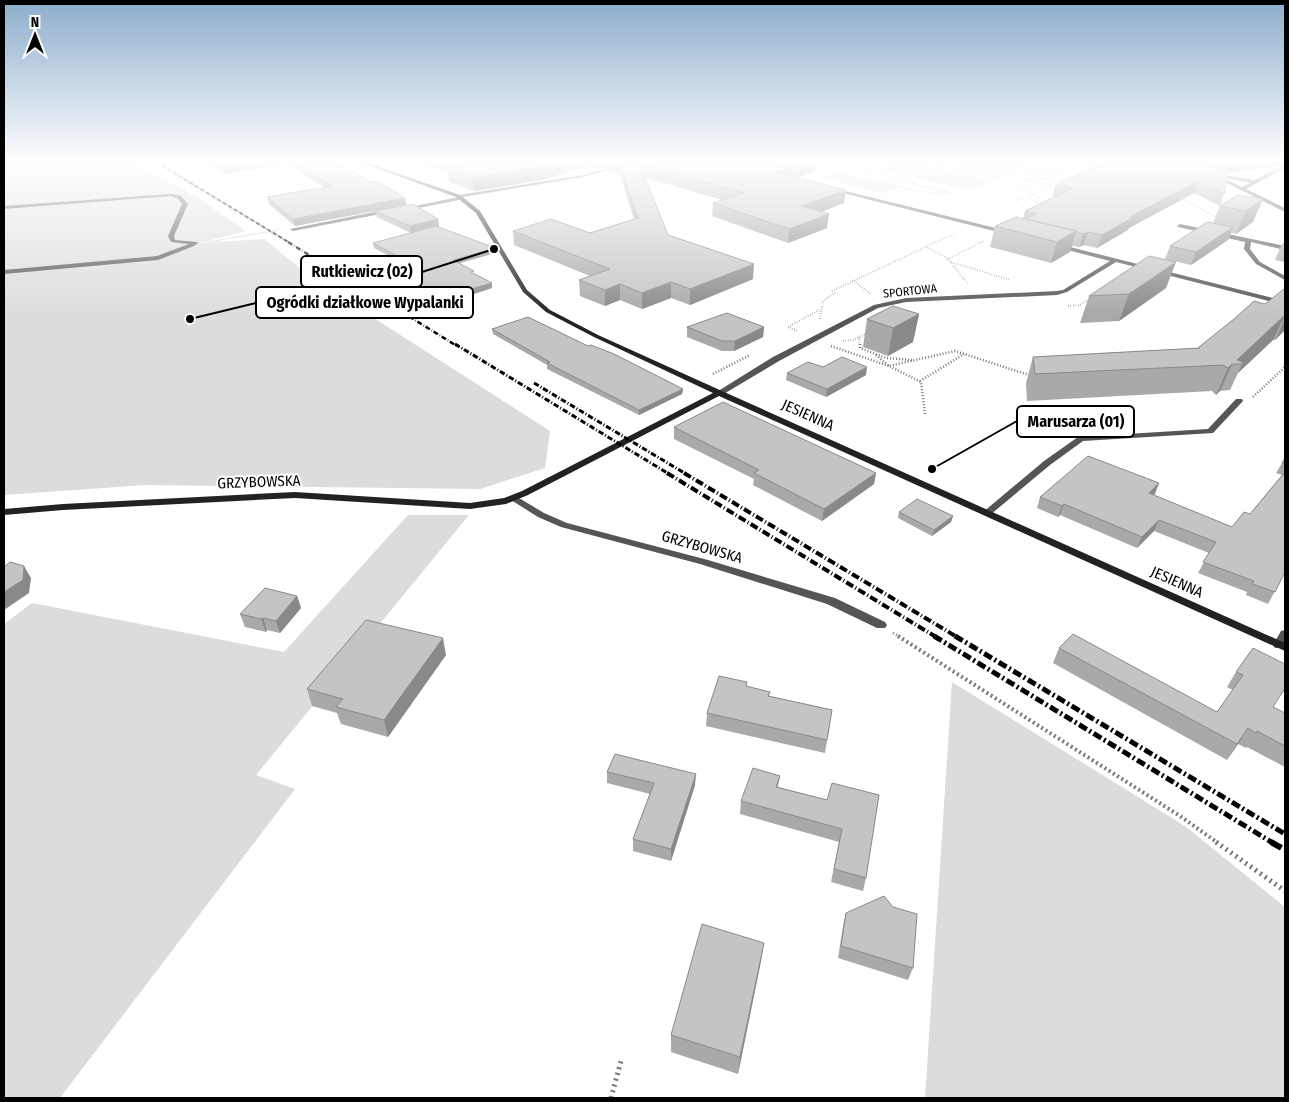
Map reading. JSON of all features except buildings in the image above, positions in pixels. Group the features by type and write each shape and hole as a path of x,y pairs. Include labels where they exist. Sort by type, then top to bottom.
{"street":[{"path":"181,213 171,236 173,242 195,243"},
{"path":"293,229 374,213"},
{"name":"JESIENNA","path":"479,213 525,291 548,311 596,336 720,393 987,513 1283,642"},
{"path":"930,213 1012,234"},
{"path":"1180,226 1285,248"},
{"path":"1248,241 1247,249 1254,259 1285,278"},
{"path":"4,272 158,258 195,243"},
{"path":"1050,244 1285,303"},
{"name":"SPORTOWA","path":"720,393 776,359 876,306 906,300 1065,291 1116,260"},
{"name":"GRZYBOWSKA","path":"4,512 63,506 295,495 470,506 492,504 514,498 720,393"},
{"path":"987,513 1047,463 1081,439 1210,431 1239,401"},
{"name":"GRZYBOWSKA","path":"514,498 542,515 564,525 704,562 831,601 881,625"}],"path":[{"path":"1209,213 1223,221"},
{"path":"195,243 285,230 287,228 293,229"},
{"path":"832,291 961,231"},
{"path":"948,259 1003,232"},
{"path":"927,247 948,259 977,297"},
{"path":"951,262 1014,281"},
{"path":"820,320 822,300 836,292"},
{"path":"798,331 788,328 821,309"},
{"path":"859,337 860,348 874,354 886,358 916,360"},
{"path":"830,346 889,366 919,381"},
{"path":"889,366 955,351 1031,376 1041,376"},
{"path":"874,354 889,366"},
{"path":"919,381 964,354"},
{"path":"1239,401 1256,396 1285,367"},
{"path":"1280,372 1285,372"},
{"path":"708,376 715,378"},
{"path":"919,381 925,414"},
{"path":"881,625 1180,816 1285,891"},
{"path":"611,1098 621,1061"}],"shaded area":[{"path":"4,213 220,213 246,231 199,243 264,239 316,281 550,431 545,468 480,489 145,485 4,495"},
{"path":"408,515 469,515 256,775 295,789 60,1098 4,1098 4,624 32,603 284,652"},
{"path":"952,682 1185,826 1285,907 1285,1098 925,1098"}],"railway":[{"path":"241,213 290,243"},
{"path":"288,242 457,346"},
{"path":"455,344 669,474"},
{"path":"534,383 686,474"},
{"path":"667,473 936,637"},
{"path":"684,473 957,637"},
{"path":"934,636 1273,843"},
{"path":"955,636 1285,834"},
{"path":"1271,842 1285,850"}],"place":[{"name":"Rutkiewicz (02)","path":"494,249"},
{"name":"Ogródki działkowe Wypalanki","path":"190,319"},
{"name":"Marusarza (01)","path":"932,469"}]}
